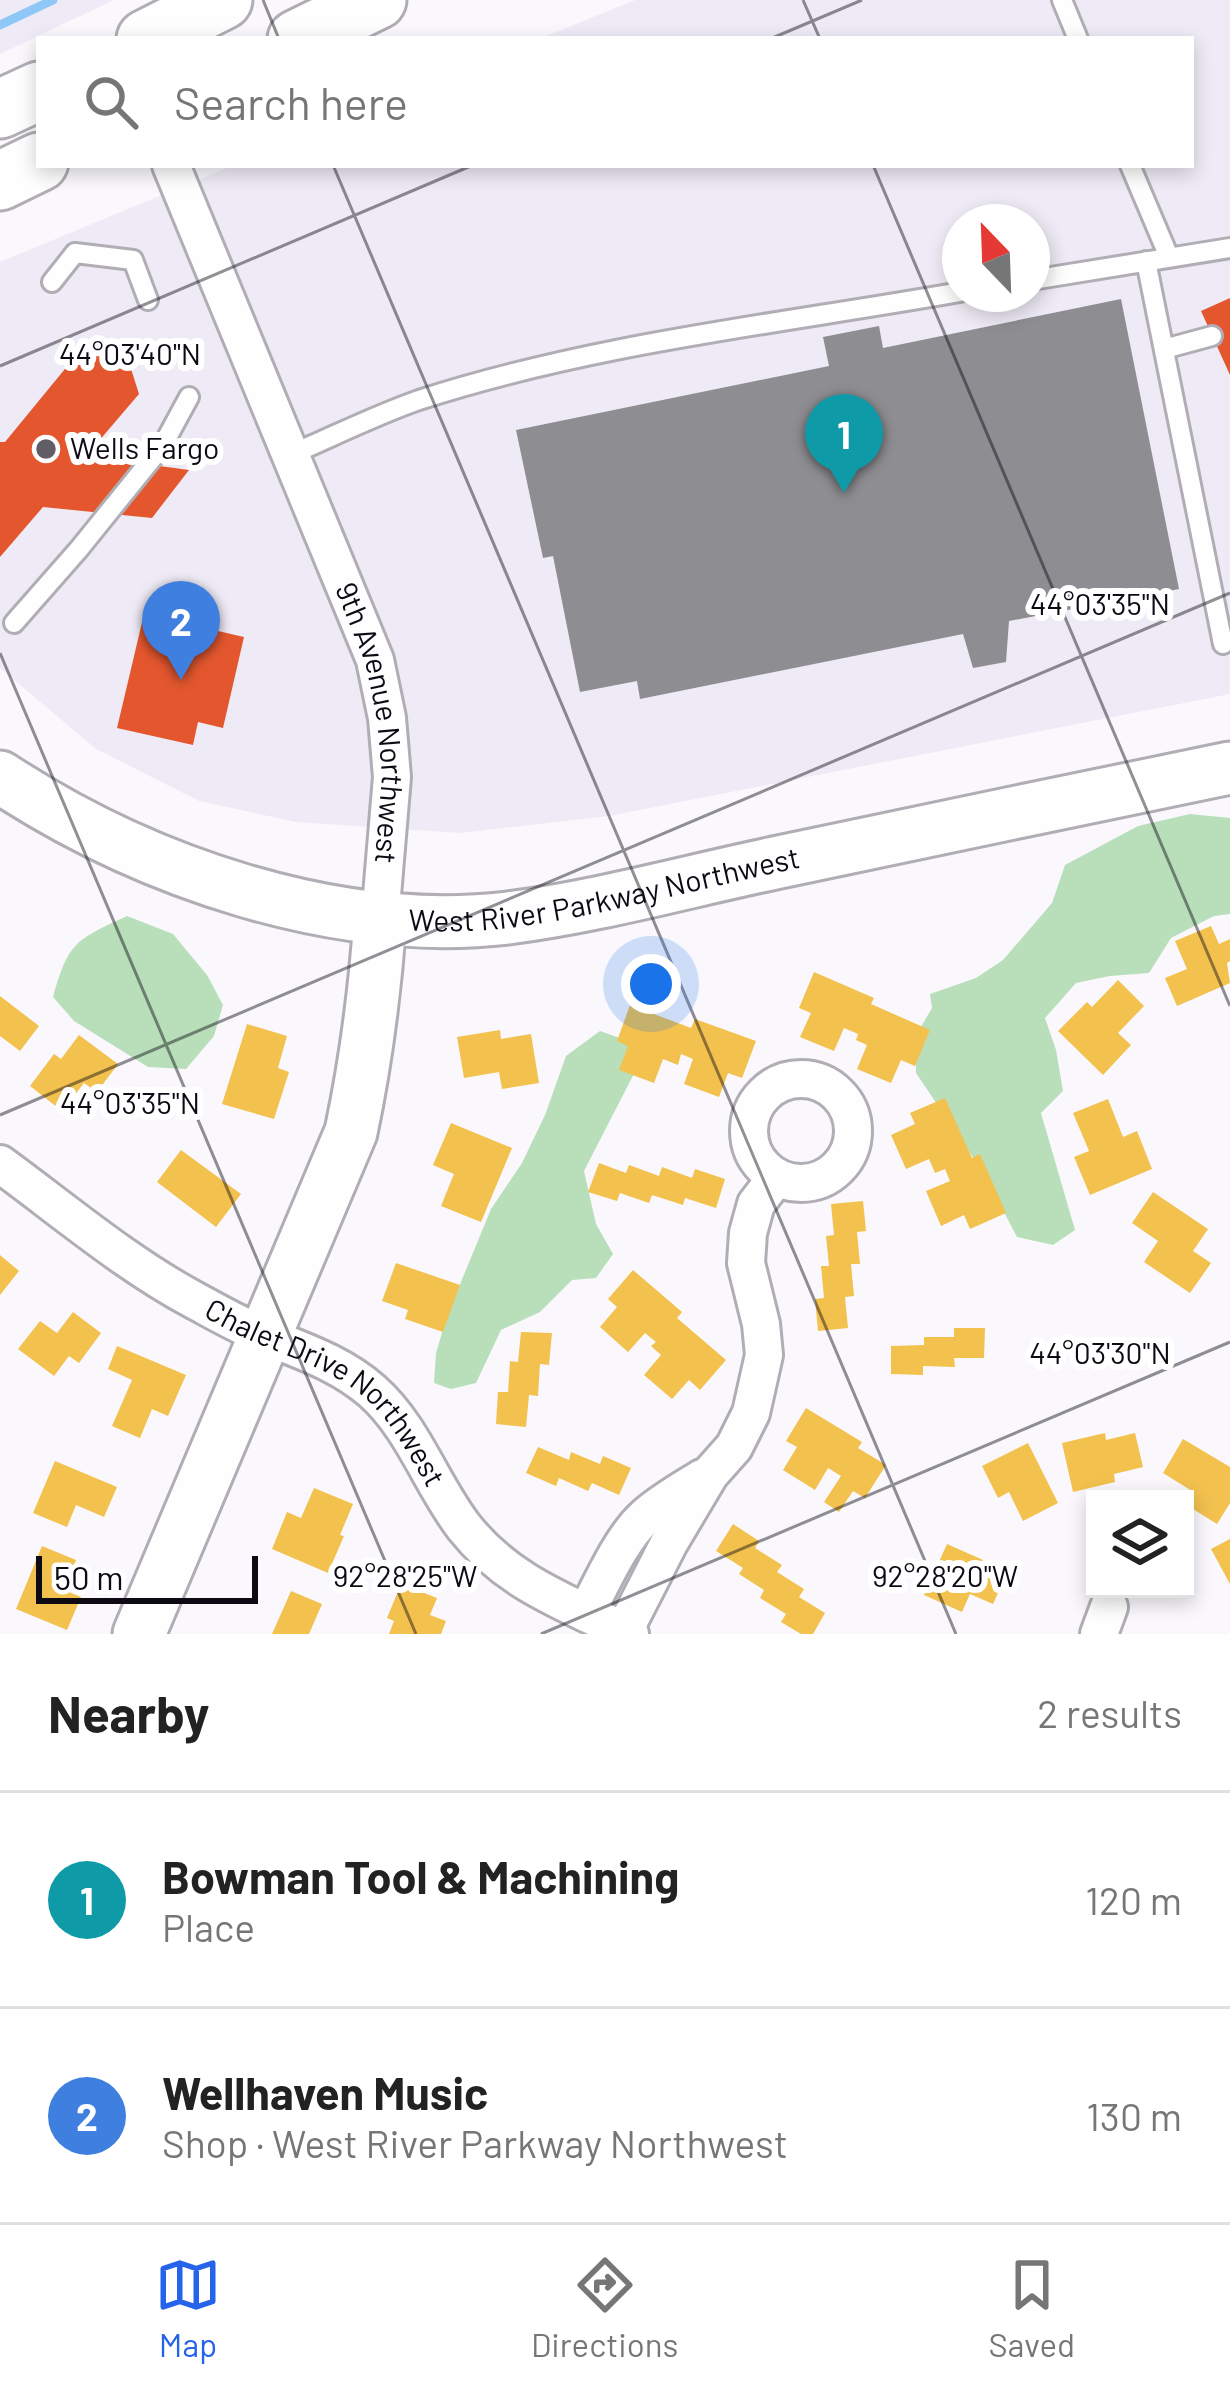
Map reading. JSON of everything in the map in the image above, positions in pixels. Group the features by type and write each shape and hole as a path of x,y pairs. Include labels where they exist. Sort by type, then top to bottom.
{"main road":[{"path":"152,36 224,0"},
{"path":"303,36 377,0"},
{"path":"0,110 36,92"},
{"path":"0,181 36,163"},
{"name":"West River Parkway Northwest","path":"0,777 72,821 202,877 270,898 421,922 506,918 635,896 1230,768"},
{"name":"9th Avenue Northwest","path":"139,1634 351,1132 369,1043 380,919"}],"street":[{"name":"9th Avenue Northwest","path":"172,168 375,660 392,777 380,919"},
{"name":"Chalet Drive Northwest","path":"0,1164 148,1273 264,1336 344,1370 398,1420 464,1526 519,1580 627,1632"},
{"path":"627,1632 669,1543 710,1474 734,1447 751,1413 764,1355 746,1263 748,1233 756,1204 776,1178"},
{"path":"586,1613 642,1519 710,1474"}],"lane":[{"path":"1062,0 1077,36"},
{"path":"1131,168 1168,257"},
{"path":"1050,277 1230,248"},
{"path":"52,282 75,253 133,260 148,300"},
{"path":"1146,261 1223,644"},
{"path":"292,454 415,402 583,356 942,295"},
{"path":"1164,349 1212,336"},
{"path":"14,622 163,445 189,397"}],"shaded area":[{"path":"0,0 114,0 36,36 0,54"},
{"path":"635,0 1230,0 1230,694 609,816 461,833 296,822 199,801 96,749 0,668 0,262 227,168 1194,168 1194,36 546,36"}],"green space":[{"path":"1190,814 1230,818 1230,914 1214,916 1171,938 1149,973 1076,983 1045,1018 1063,1091 1041,1113 1075,1230 1053,1245 1017,1237 984,1174 916,1073 915,1037 932,1008 930,994 976,978 1003,960 1052,903 1065,865 1138,826"},
{"path":"127,916 173,934 207,975 223,1005 214,1036 186,1069 148,1067 74,1021 53,997 77,944"},
{"path":"600,1031 634,1043 639,1064 584,1171 596,1224 613,1254 596,1278 572,1280 540,1312 501,1330 476,1383 451,1389 434,1383 436,1353 447,1316 491,1209 522,1163 566,1056"}],"building: Homes":[{"path":"1211,926 1219,944 1230,939 1230,983 1177,1006 1165,978 1187,969 1175,941"},
{"path":"814,972 930,1030 915,1066 901,1060 891,1083 857,1069 867,1045 856,1040 858,1034 844,1028 834,1051 800,1037 811,1013 799,1008"},
{"path":"1118,980 1144,1006 1118,1033 1131,1045 1103,1075 1058,1031 1087,1002 1092,1007"},
{"path":"0,996 39,1026 20,1051 0,1036"},
{"path":"630,1005 691,1028 695,1019 756,1041 742,1078 728,1073 719,1097 684,1084 693,1059 681,1054 678,1065 663,1059 654,1083 619,1070 628,1046 617,1041"},
{"path":"247,1024 287,1036 278,1068 289,1072 274,1119 222,1104"},
{"path":"500,1030 501,1039 531,1034 539,1083 502,1089 499,1072 464,1078 457,1037"},
{"path":"79,1035 118,1064 97,1092 84,1083 62,1111 30,1086 54,1054 61,1059"},
{"path":"945,1098 972,1158 980,1154 1006,1213 970,1229 964,1215 941,1226 926,1191 950,1181 945,1169 935,1173 929,1159 906,1169 891,1135 915,1124 910,1113"},
{"path":"1108,1099 1123,1137 1137,1131 1152,1169 1090,1195 1074,1157 1089,1151 1073,1113"},
{"path":"451,1123 512,1148 481,1222 441,1206 454,1174 433,1165"},
{"path":"181,1150 241,1194 216,1227 157,1182"},
{"path":"599,1163 626,1173 629,1165 659,1176 662,1167 692,1178 695,1169 725,1179 716,1208 685,1198 683,1205 652,1195 649,1203 620,1193 617,1201 588,1192"},
{"path":"1153,1192 1208,1229 1193,1251 1211,1263 1190,1293 1144,1262 1158,1241 1132,1223"},
{"path":"863,1201 866,1231 857,1232 860,1264 851,1264 854,1296 845,1297 848,1328 818,1331 815,1299 824,1298 821,1266 829,1266 826,1236 834,1235 831,1204"},
{"path":"0,1255 19,1271 0,1295"},
{"path":"396,1263 460,1285 443,1332 405,1319 408,1310 382,1301"},
{"path":"633,1270 682,1312 677,1318 726,1360 700,1390 689,1380 672,1399 644,1375 661,1355 651,1346 656,1342 645,1333 628,1352 600,1327 617,1307 608,1299"},
{"path":"73,1312 101,1333 79,1363 69,1356 54,1376 18,1349 40,1321 57,1333"},
{"path":"954,1328 985,1328 984,1358 954,1358 955,1367 923,1366 923,1375 891,1374 891,1346 924,1345 924,1337 954,1337"},
{"path":"521,1332 552,1333 549,1365 540,1364 538,1396 529,1395 526,1427 496,1424 498,1392 508,1392 510,1361 518,1362"},
{"path":"117,1346 186,1375 168,1416 152,1409 140,1438 112,1426 132,1380 108,1369"},
{"path":"806,1408 862,1442 858,1448 886,1465 865,1498 853,1491 839,1512 824,1502 841,1476 828,1468 815,1490 783,1470 797,1447 786,1441"},
{"path":"1105,1433 1106,1440 1135,1433 1143,1467 1114,1474 1115,1482 1073,1492 1062,1443"},
{"path":"1183,1439 1230,1467 1230,1503 1217,1524 1194,1510 1194,1490 1163,1473"},
{"path":"1028,1443 1058,1503 1023,1521 1009,1492 998,1498 982,1466"},
{"path":"538,1447 569,1460 571,1452 600,1464 603,1456 631,1468 619,1495 592,1483 588,1491 559,1478 556,1486 526,1473"},
{"path":"55,1461 117,1487 104,1517 76,1505 67,1527 33,1513"},
{"path":"314,1488 353,1504 328,1573 272,1549 287,1512 301,1518"},
{"path":"733,1524 759,1541 755,1548 782,1565 777,1572 804,1589 799,1597 825,1613 813,1634 801,1634 781,1622 786,1614 760,1598 764,1590 739,1574 743,1568 716,1551"},
{"path":"1230,1539 1230,1584 1211,1549"},
{"path":"947,1544 1008,1571 993,1604 970,1594 962,1612 924,1595"},
{"path":"42,1546 76,1560 64,1590 81,1597 67,1630 16,1609"},
{"path":"401,1584 437,1598 430,1615 446,1621 441,1634 389,1634 394,1621 387,1618"},
{"path":"291,1591 322,1604 309,1634 272,1634"}],"building: Shops":[{"path":"1230,298 1230,375 1201,311"},
{"name":"Wells Fargo","path":"78,353 126,353 139,394 86,456 189,470 152,518 43,507 0,557 0,442 5,442"},
{"path":"144,614 244,637 223,728 198,722 193,745 117,728"}],"building: Industry":[{"path":"1121,299 1179,589 1009,621 1006,662 973,668 963,634 640,699 637,681 580,692 553,556 543,558 516,430 829,366 823,337 879,326 883,348"}],"waterway":[{"path":"0,25 53,0"}],"place":[{"name":"Wells Fargo","path":"46,449"},
{"name":"Bowman Tool & Machining","path":"844,493"},
{"name":"Wellhaven Music","path":"181,680"}]}
